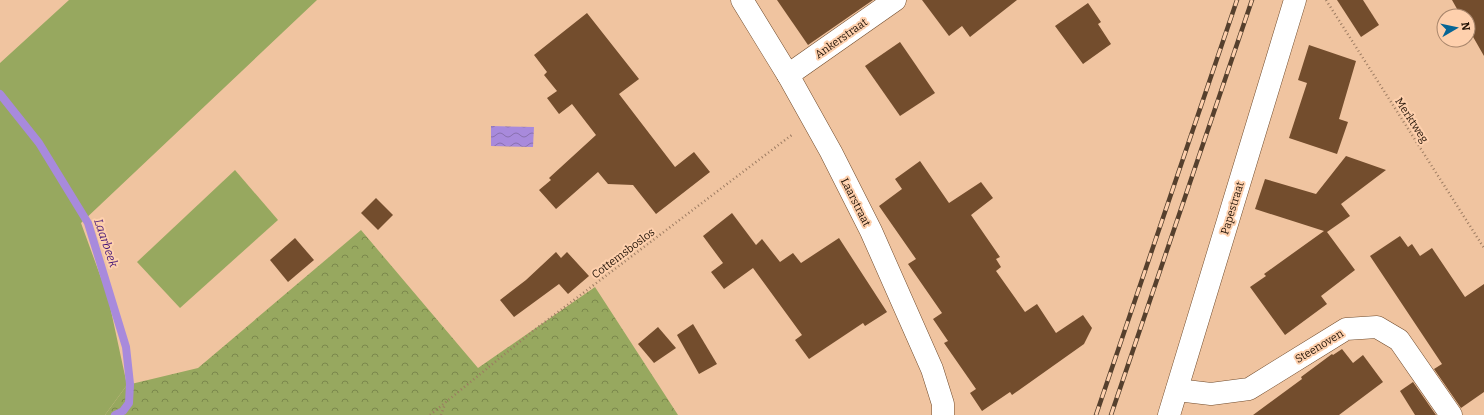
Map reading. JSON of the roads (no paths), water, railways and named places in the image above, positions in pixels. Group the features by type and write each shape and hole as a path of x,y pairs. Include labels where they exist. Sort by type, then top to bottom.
{"street":[{"name":"Laarstraat","path":"742,0 813,119 871,231 932,368 943,404 943,415"},
{"name":"Ankerstraat","path":"788,75 895,0"},
{"name":"Papestraat","path":"1169,415 1295,0"},
{"name":"Steenoven","path":"1177,390 1211,394 1249,389 1346,329 1377,327 1399,340 1451,415"}],"water":[{"path":"491,126 534,127 533,147 491,146"}],"waterway":[{"name":"Laarbeek","path":"0,94 39,143 88,223 126,347 130,384 129,403 123,411 115,415"}],"railway":[{"path":"1096,415 1237,0"},
{"path":"1111,415 1252,0"}]}
